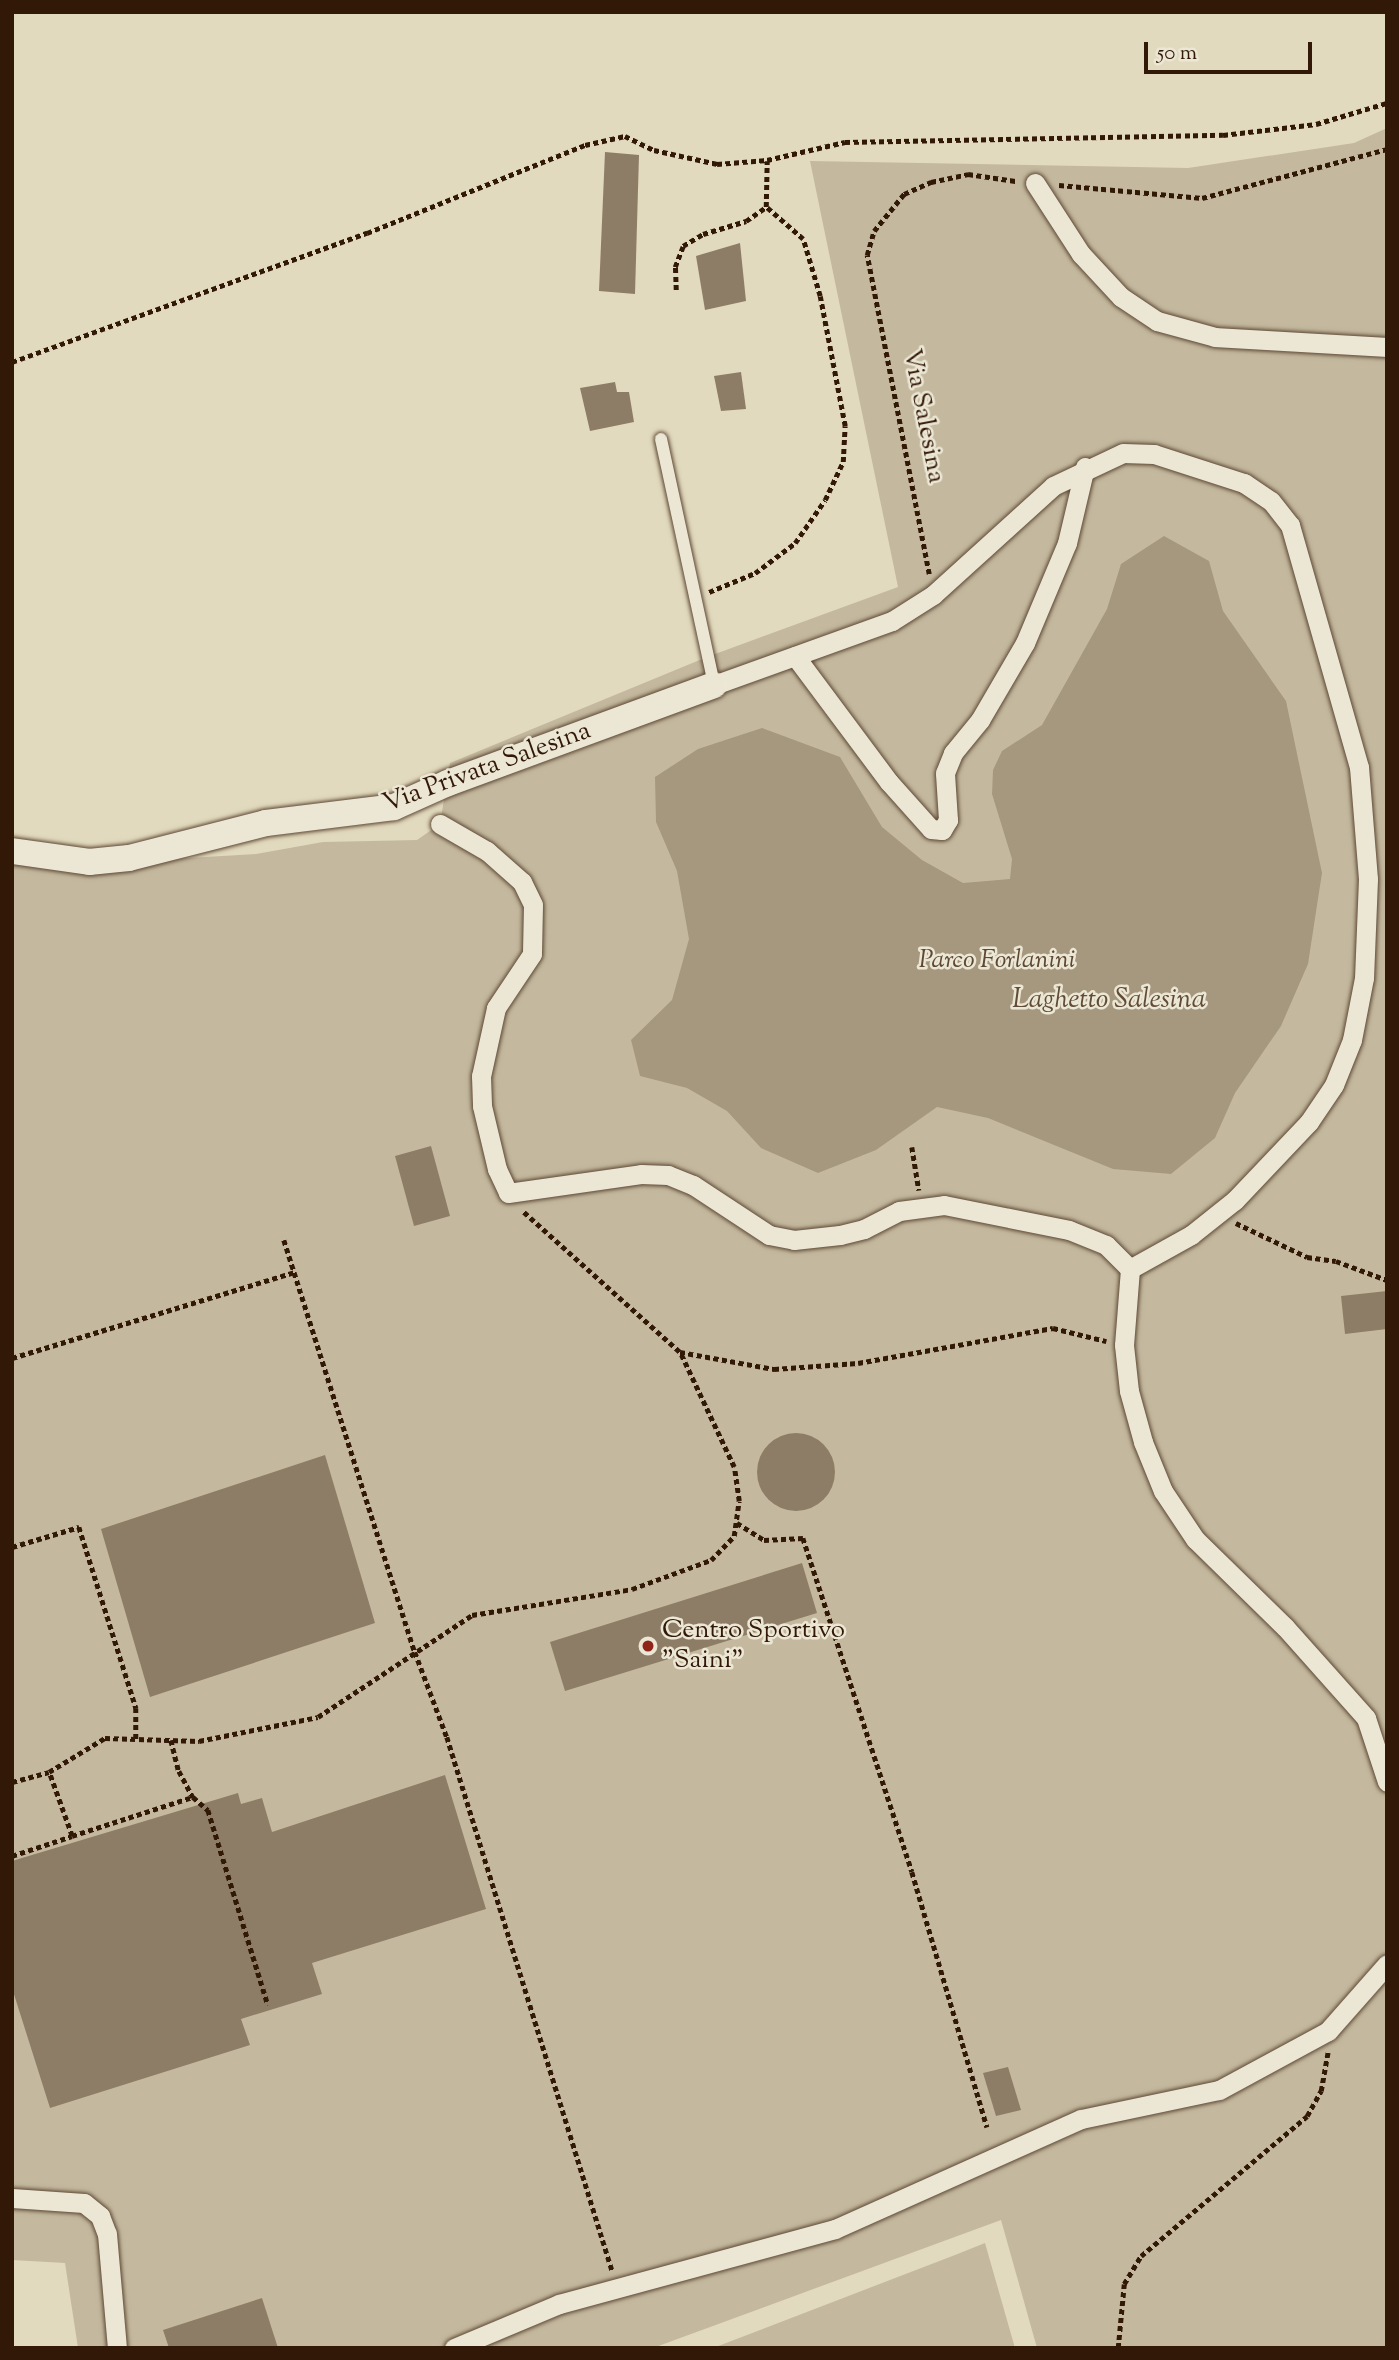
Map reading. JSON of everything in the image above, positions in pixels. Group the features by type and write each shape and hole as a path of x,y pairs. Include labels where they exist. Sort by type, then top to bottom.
{"street":[{"path":"1035,183 1081,254 1121,297 1157,321 1215,337 1387,347"},
{"path":"1085,467 1067,543 1025,643 980,720 953,753 945,773 948,821 942,830 931,829 889,782 794,656 892,621 933,595 1025,507 1085,467 1123,453 1154,454 1244,483 1271,501 1290,525 1359,767 1368,879 1364,978 1352,1040 1334,1085 1309,1122 1236,1200 1211,1219 1130,1269"},
{"name":"Via Privata Salesina","path":"12,851 76,862 129,858 266,823 394,807 430,812 449,783 794,656"},
{"path":"430,812 488,851 522,881 533,905 532,954 496,1007 481,1076 482,1106 497,1170 508,1193 641,1174 668,1175 693,1185 769,1236 794,1240 864,1228 921,1205 943,1205 1069,1230 1106,1245 1130,1269 1124,1345 1143,1442 1163,1491 1195,1539 1285,1627 1366,1718 1387,1782"},
{"path":"454,2348 507,2322 618,2288 835,2229 1081,2119 1219,2090 1328,2031 1387,1964"},
{"path":"12,2197 84,2203 100,2216 107,2234 117,2348"}],"lane":[{"path":"661,439 714,685"}],"path":[{"path":"12,362 368,233 585,145 625,136 654,150 717,164 766,160 845,142 1223,135 1316,124 1387,103"},
{"name":"Via Salesina","path":"933,595 867,255 874,231 887,210 904,194 931,182 968,174 1035,183 1202,198 1387,149"},
{"path":"695,598 755,573 795,543 825,500 843,463 845,426 820,296 803,239 766,207 766,160"},
{"path":"676,290 675,267 683,246 703,234 747,220 766,207"},
{"path":"912,1147 921,1205"},
{"path":"12,1782 49,1772 105,1738 199,1741 318,1717 472,1615 632,1589 672,1578 711,1560 734,1536 739,1501 734,1467 680,1352 508,1193"},
{"path":"1211,1219 1250,1227 1300,1254 1336,1261 1387,1280"},
{"path":"284,1240 415,1651 447,1737 618,2288"},
{"path":"12,1358 295,1272"},
{"path":"680,1352 774,1369 858,1363 1053,1328 1124,1345"},
{"path":"736,1522 764,1539 803,1538 912,1872 987,2127"},
{"path":"12,1547 79,1527 136,1708 136,1739"},
{"path":"171,1740 179,1771 193,1797 208,1810 268,2005"},
{"path":"49,1772 72,1836"},
{"path":"12,1856 193,1797"},
{"path":"1118,2348 1124,2284 1140,2256 1307,2116 1321,2091 1329,2060 1328,2031"}],"green space":[{"name":"Parco Forlanini","path":"1387,128 1387,2348 1037,2348 1001,2220 653,2348 78,2348 65,2263 12,2260 12,850 138,861 256,854 323,842 417,840 440,824 450,763 707,657 898,587 810,161 1188,168 1354,143"},
{"path":"985,2243 1015,2348 713,2348 955,2255"}],"water":[{"name":"Laghetto Salesina","path":"1164,536 1209,561 1223,611 1286,701 1322,873 1308,964 1281,1026 1235,1093 1215,1138 1171,1174 1113,1169 988,1118 937,1107 876,1150 818,1173 761,1148 727,1111 687,1088 640,1076 631,1040 672,1000 689,939 677,871 656,822 655,777 698,749 762,728 840,757 882,827 922,860 963,883 1010,879 1012,859 992,794 993,770 1002,751 1042,725 1107,609 1121,564"}],"building":[{"path":"605,152 639,155 635,294 599,291"},
{"path":"740,243 746,301 705,310 696,256"},
{"path":"741,372 746,409 721,411 714,376"},
{"path":"615,382 617,392 629,392 634,422 590,431 580,388"},
{"path":"431,1146 450,1216 414,1226 395,1156"},
{"path":"1387,1291 1387,1329 1345,1334 1341,1296"},
{"path":"796,1433 811,1436 824,1444 832,1457 835,1472 832,1487 824,1500 811,1508 796,1511 781,1508 768,1500 760,1487 757,1472 760,1457 768,1444 781,1436"},
{"path":"325,1455 375,1623 150,1697 101,1529"},
{"path":"802,1563 817,1613 565,1691 550,1642"},
{"path":"445,1775 486,1909 312,1963 322,1994 241,2019 250,2045 50,2108 12,1988 12,1861 238,1793 241,1804 262,1798 272,1832"},
{"path":"1008,2067 1021,2110 996,2116 983,2073"},
{"path":"262,2298 278,2348 169,2348 163,2330"}],"place":[{"name":"Centro Sportivo \"Saini\"","path":"648,1646"}]}
